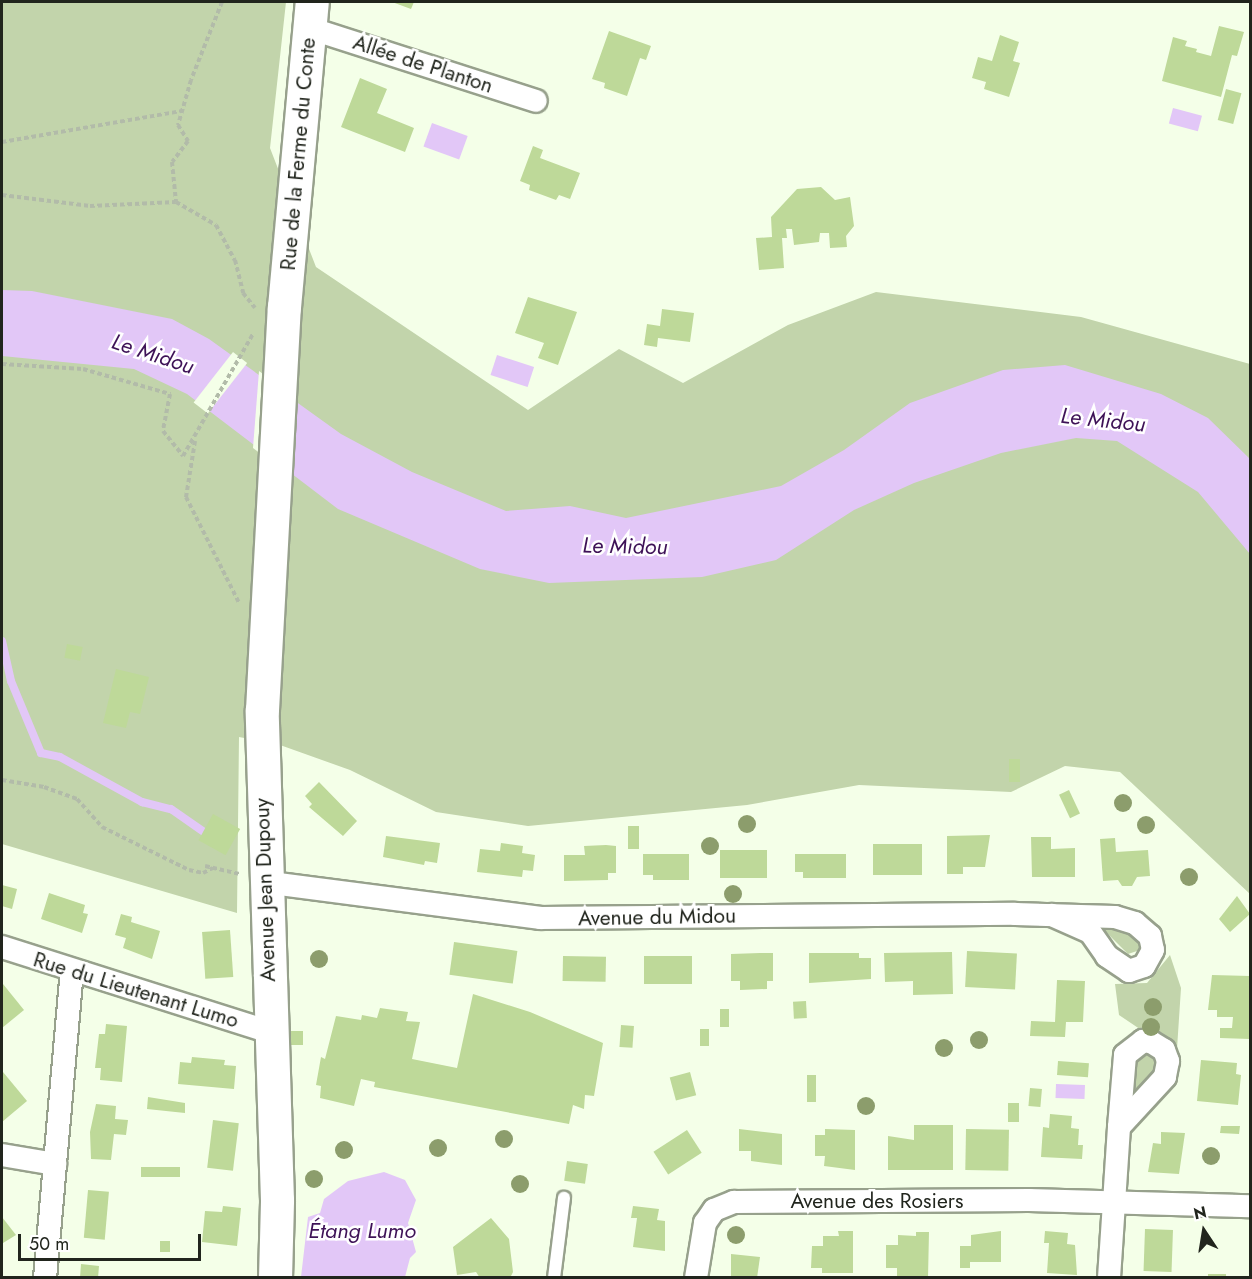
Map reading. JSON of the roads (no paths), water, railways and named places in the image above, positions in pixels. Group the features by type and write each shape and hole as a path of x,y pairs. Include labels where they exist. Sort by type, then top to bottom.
{"street":[{"name":"Allée de Planton","path":"311,15 536,101"},
{"name":"Rue de la Ferme du Conte","path":"271,502 273,312 311,15"},
{"name":"Avenue Jean Dupouy","path":"271,502 261,749 277,1200 275,1278"},
{"name":"Avenue du Midou","path":"264,880 540,918 1052,915"},
{"name":"Rue du Lieutenant Lumo","path":"2,947 270,1032"},
{"path":"45,1278 72,971"},
{"path":"1109,1278 1119,1127"},
{"path":"2,1155 55,1164"},
{"name":"Avenue des Rosiers","path":"696,1278 705,1223 714,1210 734,1202 1114,1201 1250,1206"}],"lane":[{"path":"554,1278 564,1198"}],"water":[{"path":"1173,108 1202,116 1198,131 1169,123"},
{"path":"432,123 468,136 459,159 423,146"},
{"name":"Le Midou","path":"2,290 32,291 172,319 209,339 341,434 412,472 506,511 570,506 626,518 781,486 844,450 910,403 1003,370 1065,365 1161,394 1208,418 1250,459 1250,554 1198,492 1117,441 1076,438 1001,453 914,483 854,510 776,560 702,577 549,583 480,569 338,509 187,394 134,369 2,356"},
{"path":"497,355 534,367 528,387 491,375"},
{"path":"1056,1084 1085,1085 1084,1099 1056,1098"},
{"name":"Étang Lumo","path":"384,1172 405,1180 416,1200 408,1223 416,1252 410,1258 405,1277 301,1277 308,1217 320,1213 324,1199 348,1181"}],"waterway":[{"path":"2,641 11,681 41,753 60,757 142,802 171,809 204,832"}]}
